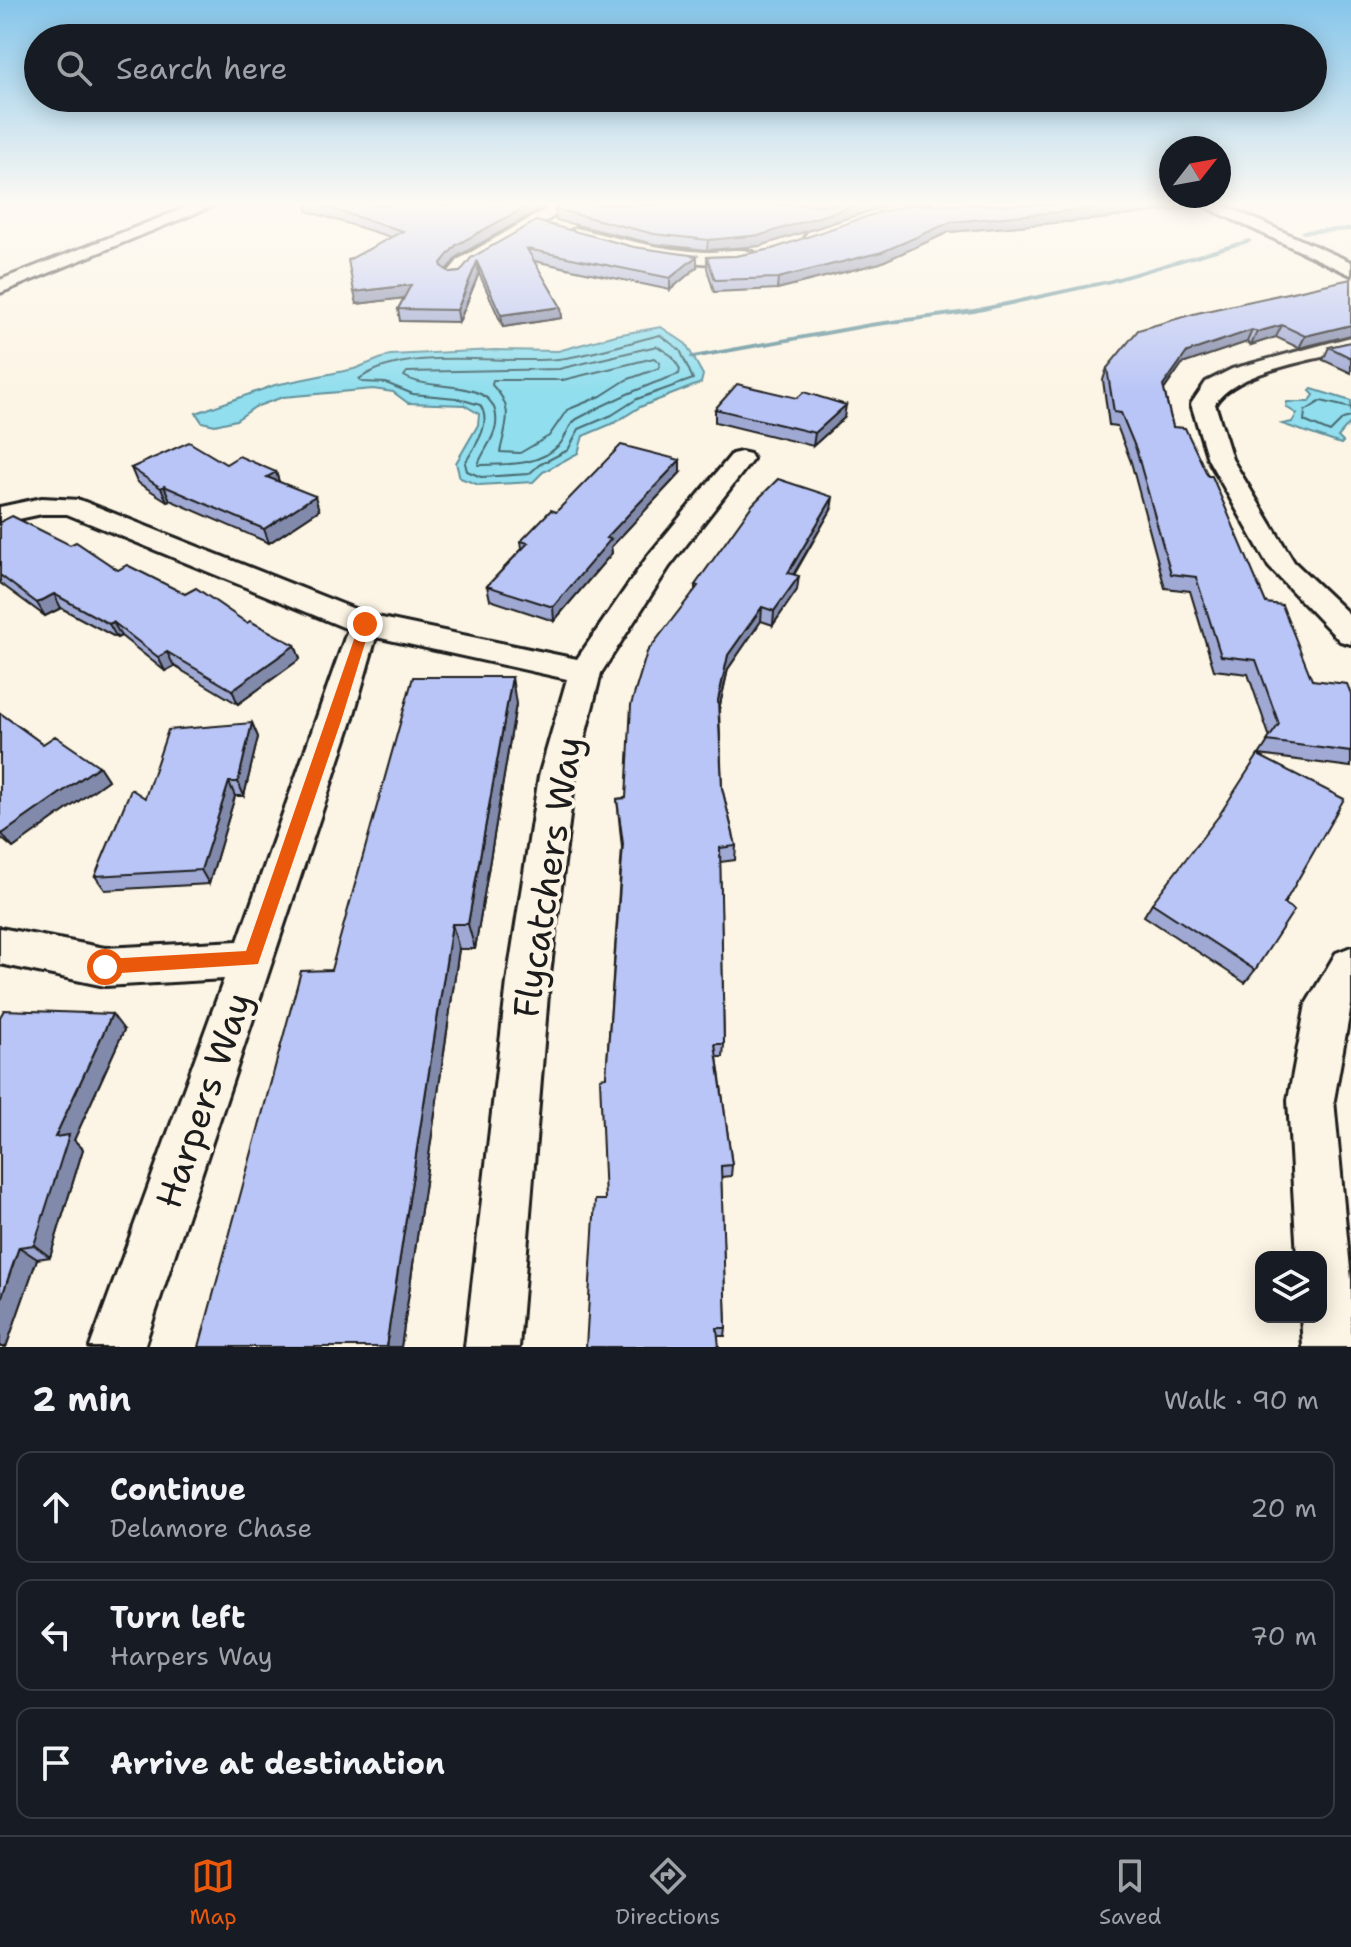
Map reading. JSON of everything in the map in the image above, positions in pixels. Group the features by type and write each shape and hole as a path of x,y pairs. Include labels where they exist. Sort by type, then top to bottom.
{"street":[{"path":"0,287 48,268"},
{"path":"454,276 461,268"},
{"path":"1351,343 1240,374 1214,387 1203,404 1220,459 1283,567 1351,634"},
{"name":"Flycatchers Way","path":"492,1347 528,982 557,776 585,672 658,562 741,459"},
{"path":"0,515 42,506 71,506 365,624 585,672"},
{"name":"Harpers Way","path":"117,1347 335,721 365,624"},
{"path":"0,946 105,967 252,959"},
{"path":"1330,1347 1311,1100 1328,1004 1351,966"}],"water":[{"path":"661,327 686,344 703,375 701,383 640,407 616,422 583,436 578,453 543,472 533,482 479,485 460,478 456,463 478,425 479,414 464,405 408,403 393,392 373,389 283,397 255,407 236,420 215,425 202,422 196,413 275,385 354,369 390,355 495,350 558,351 616,335"},
{"path":"1312,389 1351,401 1351,422 1338,437 1343,442 1341,444 1282,424 1292,422 1297,414 1286,407 1287,402 1309,402 1314,395 1310,391"}],"building":[{"path":"349,268 443,268 451,273 460,272 463,268 475,268 457,310 398,309 411,285 354,292"},
{"path":"480,268 538,268 561,307 501,315"},
{"path":"620,268 682,268 670,278"},
{"path":"711,268 819,268 778,278 715,280"},
{"path":"1351,279 1351,325 1305,336 1282,325 1257,332 1252,330 1187,352 1163,386 1173,427 1185,428 1208,476 1212,476 1266,603 1282,605 1312,680 1347,684 1351,694 1351,752 1267,741 1279,724 1256,660 1221,656 1196,577 1171,574 1136,449 1121,413 1114,412 1107,368 1138,330 1197,313"},
{"path":"1351,342 1351,358 1329,347"},
{"path":"737,384 797,398 804,392 846,405 815,433 715,409"},
{"path":"189,442 226,464 239,456 276,472 267,477 315,496 264,529 164,486 161,488 131,468"},
{"path":"621,445 680,460 606,538 611,539 553,607 487,586 528,543 521,541 551,510 556,512"},
{"path":"778,479 833,497 788,573 799,576 774,611 762,607 728,655 718,700 722,788 736,846 720,848 724,1044 715,1044 732,1165 721,1166 726,1328 717,1328 719,1347 586,1347 595,1200 605,1200 600,1078 606,1077 623,844 617,799 626,798 631,705 647,652 698,586 695,585 753,504"},
{"path":"12,516 70,545 76,542 118,570 127,565 185,594 196,588 247,623 250,621 295,645 232,690 167,652 158,657 113,622 109,624 54,594 37,603 0,575 0,522"},
{"path":"413,677 512,677 468,924 452,924 386,1347 199,1347 301,971 331,970"},
{"path":"0,713 43,744 55,736 99,766 2,834 0,832"},
{"path":"252,723 238,782 229,782 201,870 95,876 131,789 145,798 168,730"},
{"path":"1258,755 1344,799 1284,904 1294,910 1255,970 1152,903 1218,817"},
{"path":"4,1010 112,1014 55,1137 69,1135 34,1245 19,1247 0,1302 0,1017"}],"waterway":[{"path":"693,357 870,325 974,311 1109,282 1157,268"}],"route":[{"path":"105,967 252,959 335,721 365,624"}]}
